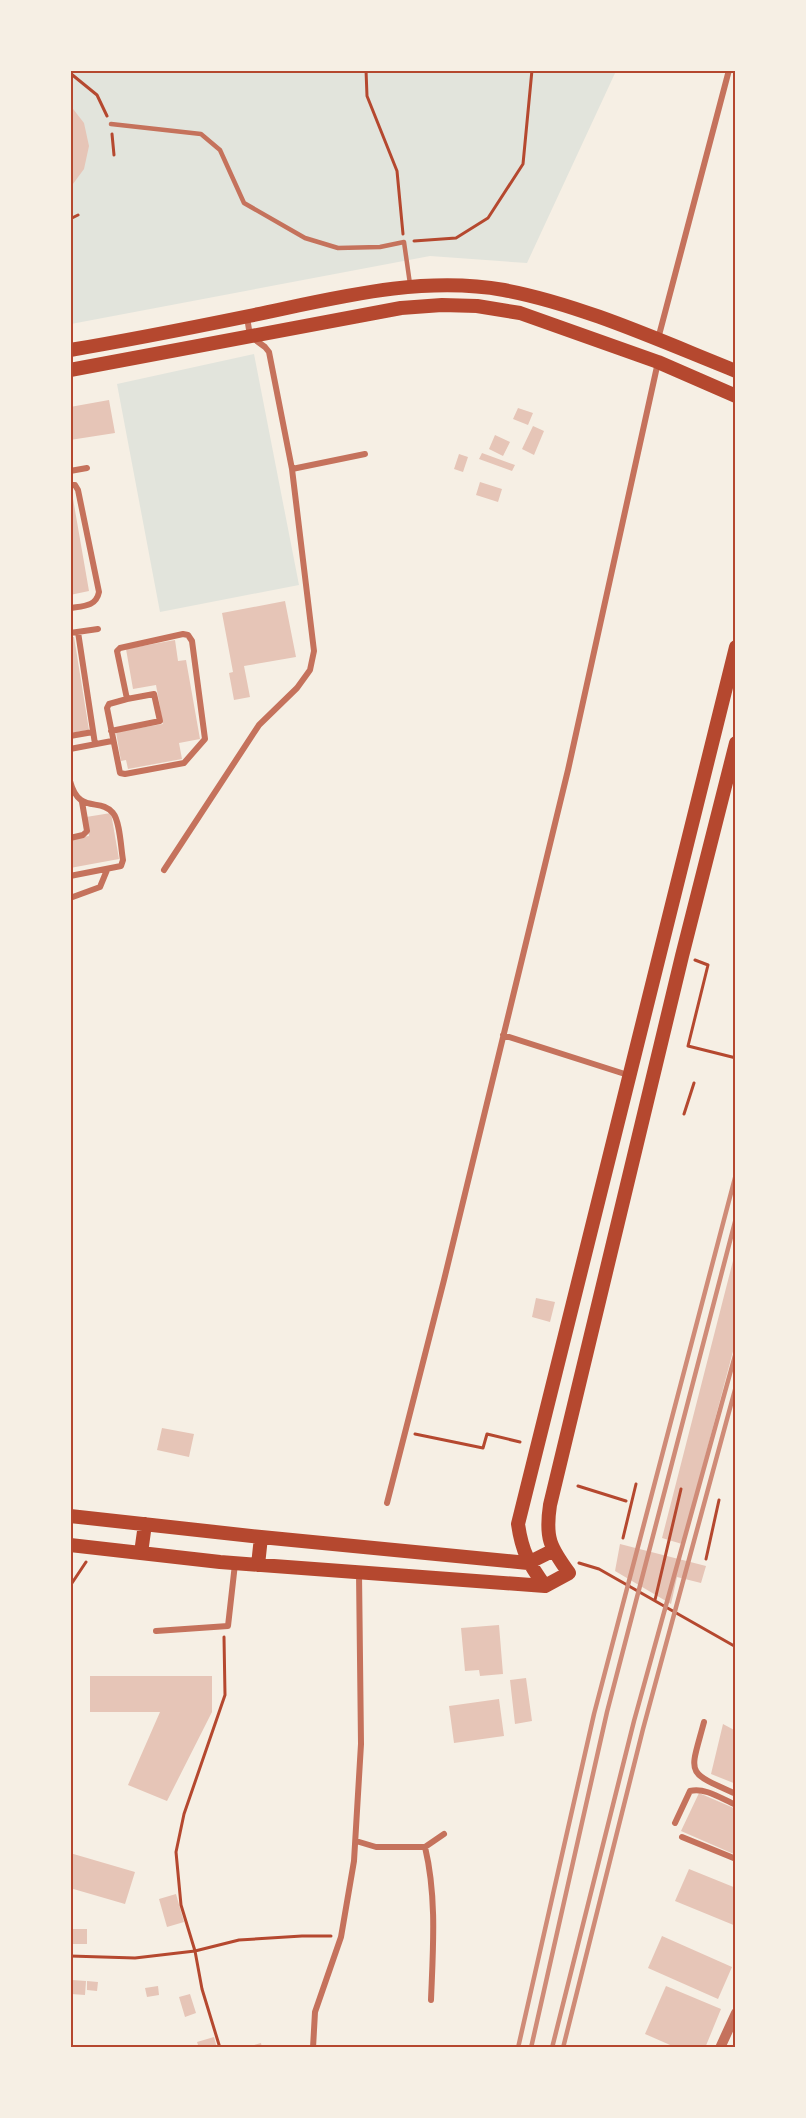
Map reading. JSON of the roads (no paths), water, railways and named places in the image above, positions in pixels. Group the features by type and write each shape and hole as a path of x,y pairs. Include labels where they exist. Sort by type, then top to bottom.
{"main road":[{"path":"70,350 247,317 334,298 411,286 457,285 505,290 572,308 735,371"},
{"path":"70,370 400,308 442,305 477,306 520,313 658,362 735,396"},
{"path":"545,1586 528,1563 520,1541 518,1524 735,647"},
{"path":"70,1545 258,1565 545,1586 569,1573 552,1551 548,1522 550,1504 735,743"},
{"path":"647,1004 669,1010"},
{"path":"70,1516 528,1563 552,1551"},
{"path":"141,1553 146,1524"},
{"path":"258,1565 261,1537"}],"street":[{"path":"657,340 729,70"},
{"path":"164,870 259,725 297,688 310,670 314,651 292,469 269,352 266,346 250,336 247,317"},
{"path":"387,1503 444,1280 568,770 658,362"},
{"path":"292,469 364,454"},
{"path":"70,471 87,468"},
{"path":"70,485 75,485 78,490 99,592 98,599 92,605 70,608"},
{"path":"95,744 74,632 98,628"},
{"path":"111,731 160,721 154,694 127,699 107,706 112,741 120,773 184,763 204,741 206,736 192,641 188,635 183,634 119,649 117,653 127,699"},
{"path":"70,736 93,732"},
{"path":"70,749 112,741"},
{"path":"70,781 74,796 82,802 107,808 112,812 116,818 123,860 121,866 70,876"},
{"path":"70,838 83,835 87,831 82,802"},
{"path":"70,898 100,887 107,870"},
{"path":"503,1035 628,1075"},
{"path":"156,1631 224,1627 228,1624 235,1563"},
{"path":"313,2048 315,2012 341,1936 356,1841 361,1744 358,1573"},
{"path":"704,1722 693,1765 696,1773 701,1779 735,1794"},
{"path":"675,1823 690,1791 698,1789 735,1805"},
{"path":"356,1841 376,1847 425,1847 444,1834"},
{"path":"682,1836 735,1859"},
{"path":"425,1847 433,1886 434,1931 430,2000"},
{"path":"720,2048 735,2013"}],"lane":[{"path":"111,124 201,134 220,150 244,203 305,238 338,248 380,247 404,242 411,286"}],"railway":[{"path":"518,2048 594,1714 736,1174"},
{"path":"531,2048 607,1712 736,1218"},
{"path":"552,2048 634,1721 736,1352"},
{"path":"563,2048 643,1729 736,1386"}]}
